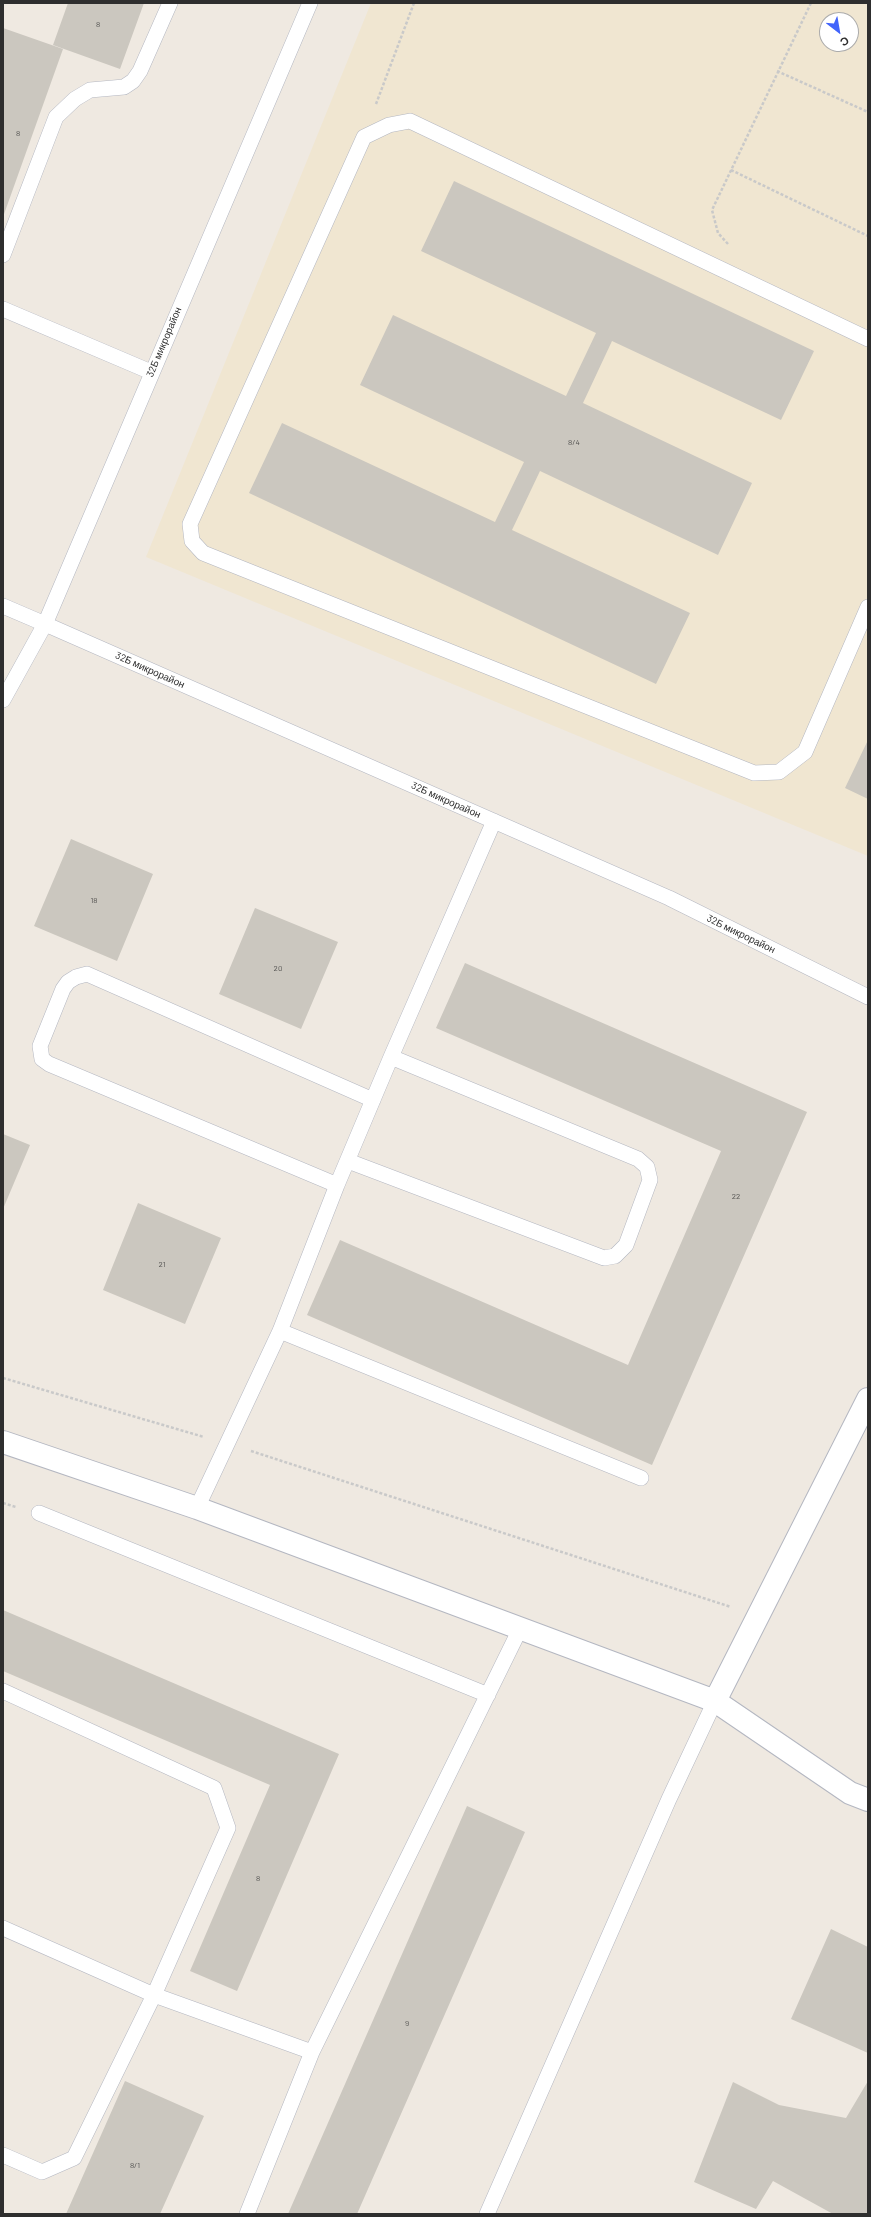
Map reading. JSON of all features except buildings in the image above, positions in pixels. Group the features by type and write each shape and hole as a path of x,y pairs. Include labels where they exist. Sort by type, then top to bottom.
{"street":[{"path":"715,1701 868,1398"},
{"path":"3,1442 197,1508 715,1701 850,1793 868,1800"}],"lane":[{"path":"3,255 56,117 75,99 90,90 124,87 134,81 140,71 170,3"},
{"name":"32Б микрорайон","path":"310,3 151,372 45,624 669,898 868,996"},
{"path":"868,339 410,121 389,124 364,137 190,524 192,541 203,553 754,773 779,772 805,752 868,606"},
{"path":"3,308 151,372"},
{"path":"3,606 45,624 3,700"},
{"path":"197,1508 280,1331 337,1185 494,821"},
{"path":"337,1185 49,1064 42,1059 40,1046 60,996 68,982 76,977 87,974 373,1100"},
{"path":"348,1161 604,1258 615,1256 626,1245 650,1180 647,1167 638,1159 391,1057"},
{"path":"280,1331 641,1478"},
{"path":"39,1514 488,1695"},
{"path":"247,2214 312,2052 520,1629"},
{"path":"3,1691 214,1788 228,1828 154,1995 74,2158 42,2172 3,2155"},
{"path":"487,2214 669,1799 715,1701"},
{"path":"3,1928 154,1995 312,2052"}],"path":[{"path":"364,137 414,3"},
{"path":"733,249 718,233 712,210 811,3"},
{"path":"778,71 868,112"},
{"path":"731,170 868,236"},
{"path":"3,1378 227,1444 758,1616"}],"shaded area":[{"path":"371,3 868,3 868,856 146,557"}]}
